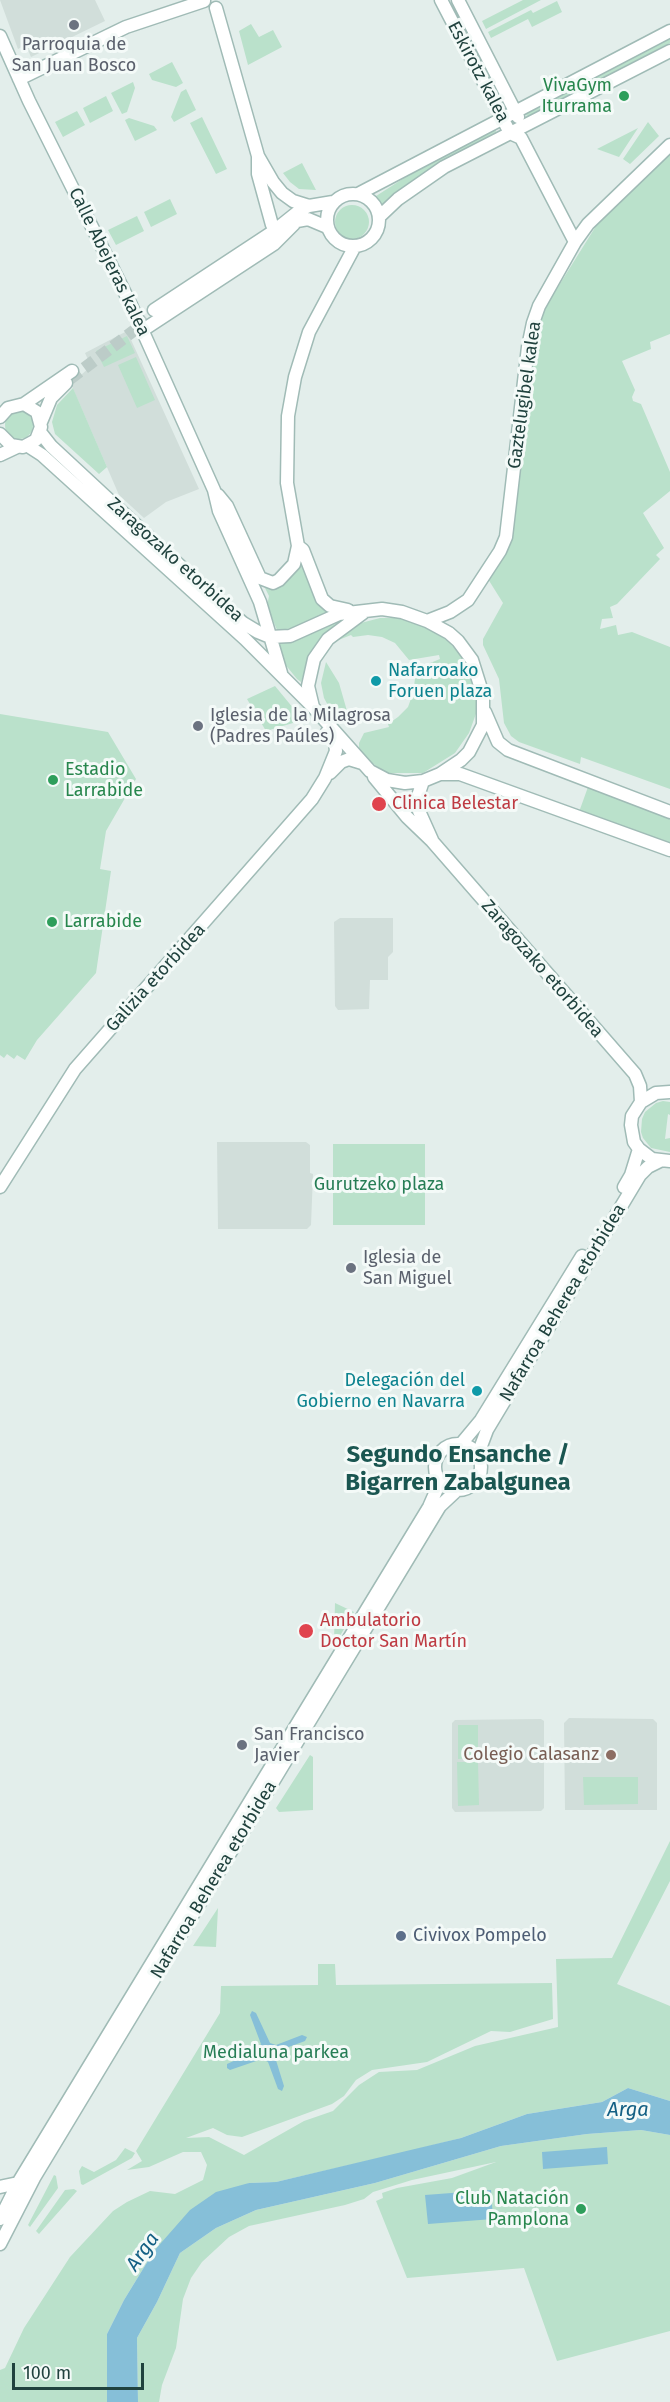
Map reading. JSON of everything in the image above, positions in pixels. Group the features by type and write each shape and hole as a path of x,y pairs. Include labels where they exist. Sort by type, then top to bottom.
{"main road":[{"name":"Eskirotz kalea","path":"441,0 502,118 518,132 575,242"},
{"name":"Eskirotz kalea","path":"458,0 516,111 518,132"},
{"path":"20,79 126,27 204,1 206,6 219,4 258,156 258,174 272,225"},
{"path":"258,156 273,182 293,201 309,206 333,202 345,194 360,194 670,31"},
{"name":"Calle Abejeras kalea","path":"0,36 136,315 214,490 219,511 260,602 281,674"},
{"path":"379,217 398,199 444,167 518,132 670,51"},
{"name":"Gaztelugibel kalea","path":"427,621 450,612 468,600 500,551 506,537 517,434 533,323 539,306 575,242 588,224 670,145"},
{"path":"333,202 327,215 327,227 332,237 341,244 355,246 369,240 377,230 379,217 374,204 360,194"},
{"path":"155,312 295,218 309,206"},
{"path":"136,315 272,225 295,218 308,219 327,227"},
{"path":"143,330 274,244 295,218"},
{"path":"355,246 309,332 296,377 288,416 287,483 298,546 303,550 322,599 336,608 364,612"},
{"path":"0,417 71,375 51,398 36,440 0,455"},
{"path":"0,398 18,405"},
{"name":"Zaragozako etorbidea","path":"18,405 33,409 51,446 243,623 270,637"},
{"name":"Zaragozako etorbidea","path":"0,434 6,442 22,446 51,463 186,585 313,707"},
{"name":"Calle Abejeras kalea","path":"214,490 226,506 260,578 273,583 279,580 294,564 298,546"},
{"path":"243,623 257,613 260,602"},
{"path":"270,637 290,636 339,614 382,609 402,612 427,621 449,633 466,650 478,671 484,708 483,725 475,743 462,760 441,774 423,781 405,783 387,780 366,767 313,707 308,687 314,659 328,639 364,612"},
{"path":"484,708 498,742 508,750 670,812"},
{"name":"Galizia etorbidea","path":"322,717 321,725 335,743 336,751 325,778"},
{"name":"Galizia etorbidea","path":"0,1187 75,1069 307,805 325,778 341,762 349,759 366,767"},
{"name":"Zaragozako etorbidea","path":"366,767 407,817 432,841 635,1074 640,1086 641,1102"},
{"path":"441,774 460,774 670,850"},
{"name":"Zaragozako etorbidea","path":"423,781 418,796 419,811 432,841"},
{"path":"635,1074 656,1093"},
{"path":"665,1161 652,1159 639,1149 632,1134 631,1125 632,1116 641,1102 656,1093 670,1092"},
{"name":"Nafarroa Beherea etorbidea","path":"461,1444 481,1420 593,1238 631,1175 639,1149"},
{"name":"Nafarroa Beherea etorbidea","path":"478,1454 487,1430 640,1175 648,1167 665,1161"},
{"path":"461,1444 478,1454 482,1468 477,1482 464,1490 456,1491 440,1482 435,1470 438,1455 449,1446 461,1444"},
{"name":"Nafarroa Beherea etorbidea","path":"0,2244 22,2186 429,1507 440,1482"},
{"name":"Nafarroa Beherea etorbidea","path":"22,2186 440,1506 456,1491"},
{"path":"0,2187 22,2186"},
{"path":"3,2206 22,2186"}],"shaded area":[{"path":"0,0 95,0 105,21 31,57 28,50 24,52 22,47 18,49"},
{"path":"127,331 199,489 166,502 144,518 119,495 71,384 91,366 85,353"},
{"path":"340,918 393,918 393,952 388,957 388,980 370,980 369,1009 338,1010 335,1006 334,922"},
{"path":"217,1142 306,1142 310,1145 310,1173 313,1174 311,1225 307,1229 218,1229"},
{"name":"Colegio Calasanz","path":"569,1718 653,1719 657,1723 657,1810 565,1810 564,1723"},
{"path":"541,1719 544,1721 544,1808 541,1811 455,1812 452,1808 452,1723 455,1720"}],"green space":[{"path":"523,0 541,0 486,29 482,21"},
{"path":"557,1 562,12 532,27 528,19 491,38 488,32 531,10 533,13"},
{"path":"251,24 259,37 273,30 282,47 248,65 239,31"},
{"path":"670,38 670,43 528,116 525,115 525,112"},
{"path":"172,62 183,83 176,87 152,80 149,74"},
{"path":"133,82 135,88 127,112 122,114 111,93"},
{"path":"186,89 196,110 174,122 171,117 181,92"},
{"path":"106,96 113,111 90,123 83,108"},
{"path":"77,111 85,125 63,137 55,122"},
{"path":"202,117 227,169 216,174 190,123"},
{"path":"129,118 154,126 157,130 135,141 125,120"},
{"path":"648,122 659,136 630,164 623,159"},
{"path":"495,128 496,132 444,160 381,209 373,198 440,155"},
{"path":"638,128 619,157 597,149"},
{"path":"670,153 670,334 650,342 651,349 622,361 635,390 633,401 641,404 670,472 670,491 643,513 664,548 656,555 660,559 617,604 610,607 613,618 602,619 600,629 616,625 618,635 632,632 670,647 670,789 581,757 580,764 519,742 511,736 504,723 499,679 483,645 483,639 503,603 488,579 506,550 536,333 543,311 596,226"},
{"path":"302,163 316,190 299,189 283,173"},
{"path":"170,199 177,214 151,227 144,212"},
{"path":"352,205 364,210 369,222 364,234 352,239 340,234 335,222 340,210"},
{"path":"137,216 144,231 116,245 108,230"},
{"path":"127,336 135,353 104,367 96,351"},
{"path":"136,357 155,400 137,408 118,365"},
{"path":"73,388 107,467 99,474 55,434 52,422 57,405"},
{"path":"19,411 29,415 33,425 29,435 19,439 9,435 5,425 9,415"},
{"path":"301,556 317,601 330,612 295,628 277,630 267,606 269,596 260,578 268,582"},
{"path":"348,618 311,654 301,682 297,679 284,663 278,643 304,636 330,622"},
{"path":"380,618 398,618 419,622 434,631 449,642 461,656 474,683 477,711 469,733 455,753 423,773 387,773 366,759 359,749 364,733 389,727 388,724 408,707 415,679 413,670 440,659 439,655 409,660 395,643 382,637 368,635 353,637 351,635 336,641 357,624"},
{"path":"326,662 339,683 351,725 331,711 324,698 321,683"},
{"path":"275,686 303,720 266,731 247,699"},
{"name":"Larrabide","path":"0,714 108,732 136,779 106,831 100,869 111,871 96,973 37,1040 25,1060 17,1055 14,1059 7,1054 4,1058 0,1055"},
{"path":"588,787 670,817 670,845 579,812"},
{"path":"670,1102 665,1139 670,1138 670,1152 651,1148 641,1132 645,1112 656,1103"},
{"name":"Gurutzeko plaza","path":"333,1144 425,1144 425,1225 333,1225"},
{"path":"335,1603 354,1612 337,1641 334,1641"},
{"path":"458,1725 478,1725 478,1758 458,1759"},
{"path":"310,1755 313,1757 313,1810 279,1812 276,1808"},
{"path":"457,1762 478,1762 479,1805 458,1806"},
{"path":"583,1777 638,1777 638,1804 584,1805"},
{"name":"Medialuna parkea","path":"670,1841 670,1881 617,1984 670,2006 670,2101 628,2088 602,2102 527,2114 461,2138 406,2152 276,2182 249,2183 154,2251 124,2300 107,2334 107,2402 0,2402 0,2370 5,2368 24,2328 70,2257 113,2211 127,2202 150,2191 175,2194 203,2180 207,2165 201,2152 183,2152 149,2167 127,2170 142,2161 136,2151 220,2013 221,1986 318,1985 318,1964 335,1964 336,1985 552,1983 553,2019 510,2032 491,2031 427,2062 372,2070 356,2080 344,2096 332,2104 242,2137 227,2135 213,2128 186,2138 209,2137 244,2155 304,2121 333,2111 359,2085 379,2072 417,2070 475,2046 558,2027 556,1959 612,1958"},
{"path":"218,1908 216,1947 193,1946"},
{"path":"641,2130 670,2135 670,2331 557,2361 524,2268 407,2278 376,2201 383,2198 382,2193 452,2178 496,2162 412,2180 373,2192 364,2199 345,2205 249,2226 229,2237 202,2262 191,2278 183,2299 176,2348 162,2385 159,2402 138,2402 137,2338 180,2253 216,2228 256,2210 375,2183 501,2146 587,2134"},
{"path":"125,2148 135,2153 132,2158 81,2184 79,2171 82,2166 94,2172 116,2160"},
{"path":"54,2175 58,2188 30,2227 28,2225"},
{"path":"65,2190 77,2191 39,2234 36,2231"}],"water":[{"path":"252,2011 256,2013 270,2043 276,2045 302,2035 307,2037 305,2041 278,2051 275,2057 284,2086 282,2091 278,2089 268,2062 262,2059 230,2070 227,2068 227,2064 258,2050 261,2044 250,2015"},
{"name":"Arga","path":"628,2088 670,2101 670,2135 641,2130 587,2134 501,2146 375,2183 256,2210 216,2228 180,2253 137,2338 138,2402 107,2402 107,2334 124,2300 154,2251 190,2210 216,2192 249,2183 276,2182 461,2138 527,2114 602,2102"},
{"path":"607,2147 608,2164 543,2169 542,2152"},
{"path":"491,2190 493,2219 428,2224 425,2195"}],"tunnel":[{"path":"70,379 148,320"}],"place":[{"name":"Parroquia de San Juan Bosco","path":"74,25"},
{"name":"VivaGym Iturrama","path":"624,96"},
{"name":"Nafarroako Foruen plaza","path":"376,681"},
{"name":"Iglesia de la Milagrosa (Padres Paúles)","path":"198,726"},
{"name":"Estadio Larrabide","path":"53,780"},
{"name":"Clinica Belestar","path":"379,804"},
{"name":"Larrabide","path":"52,922"},
{"name":"Iglesia de San Miguel","path":"351,1268"},
{"name":"Delegación del Gobierno en Navarra","path":"477,1391"},
{"name":"Ambulatorio Doctor San Martín","path":"306,1631"},
{"name":"San Francisco Javier","path":"242,1745"},
{"name":"Colegio Calasanz","path":"611,1755"},
{"name":"Civivox Pompelo","path":"401,1936"},
{"name":"Club Natación Pamplona","path":"581,2209"}],"district":[{"name":"Segundo Ensanche / Bigarren Zabalgunea","path":"458,1469"}]}
